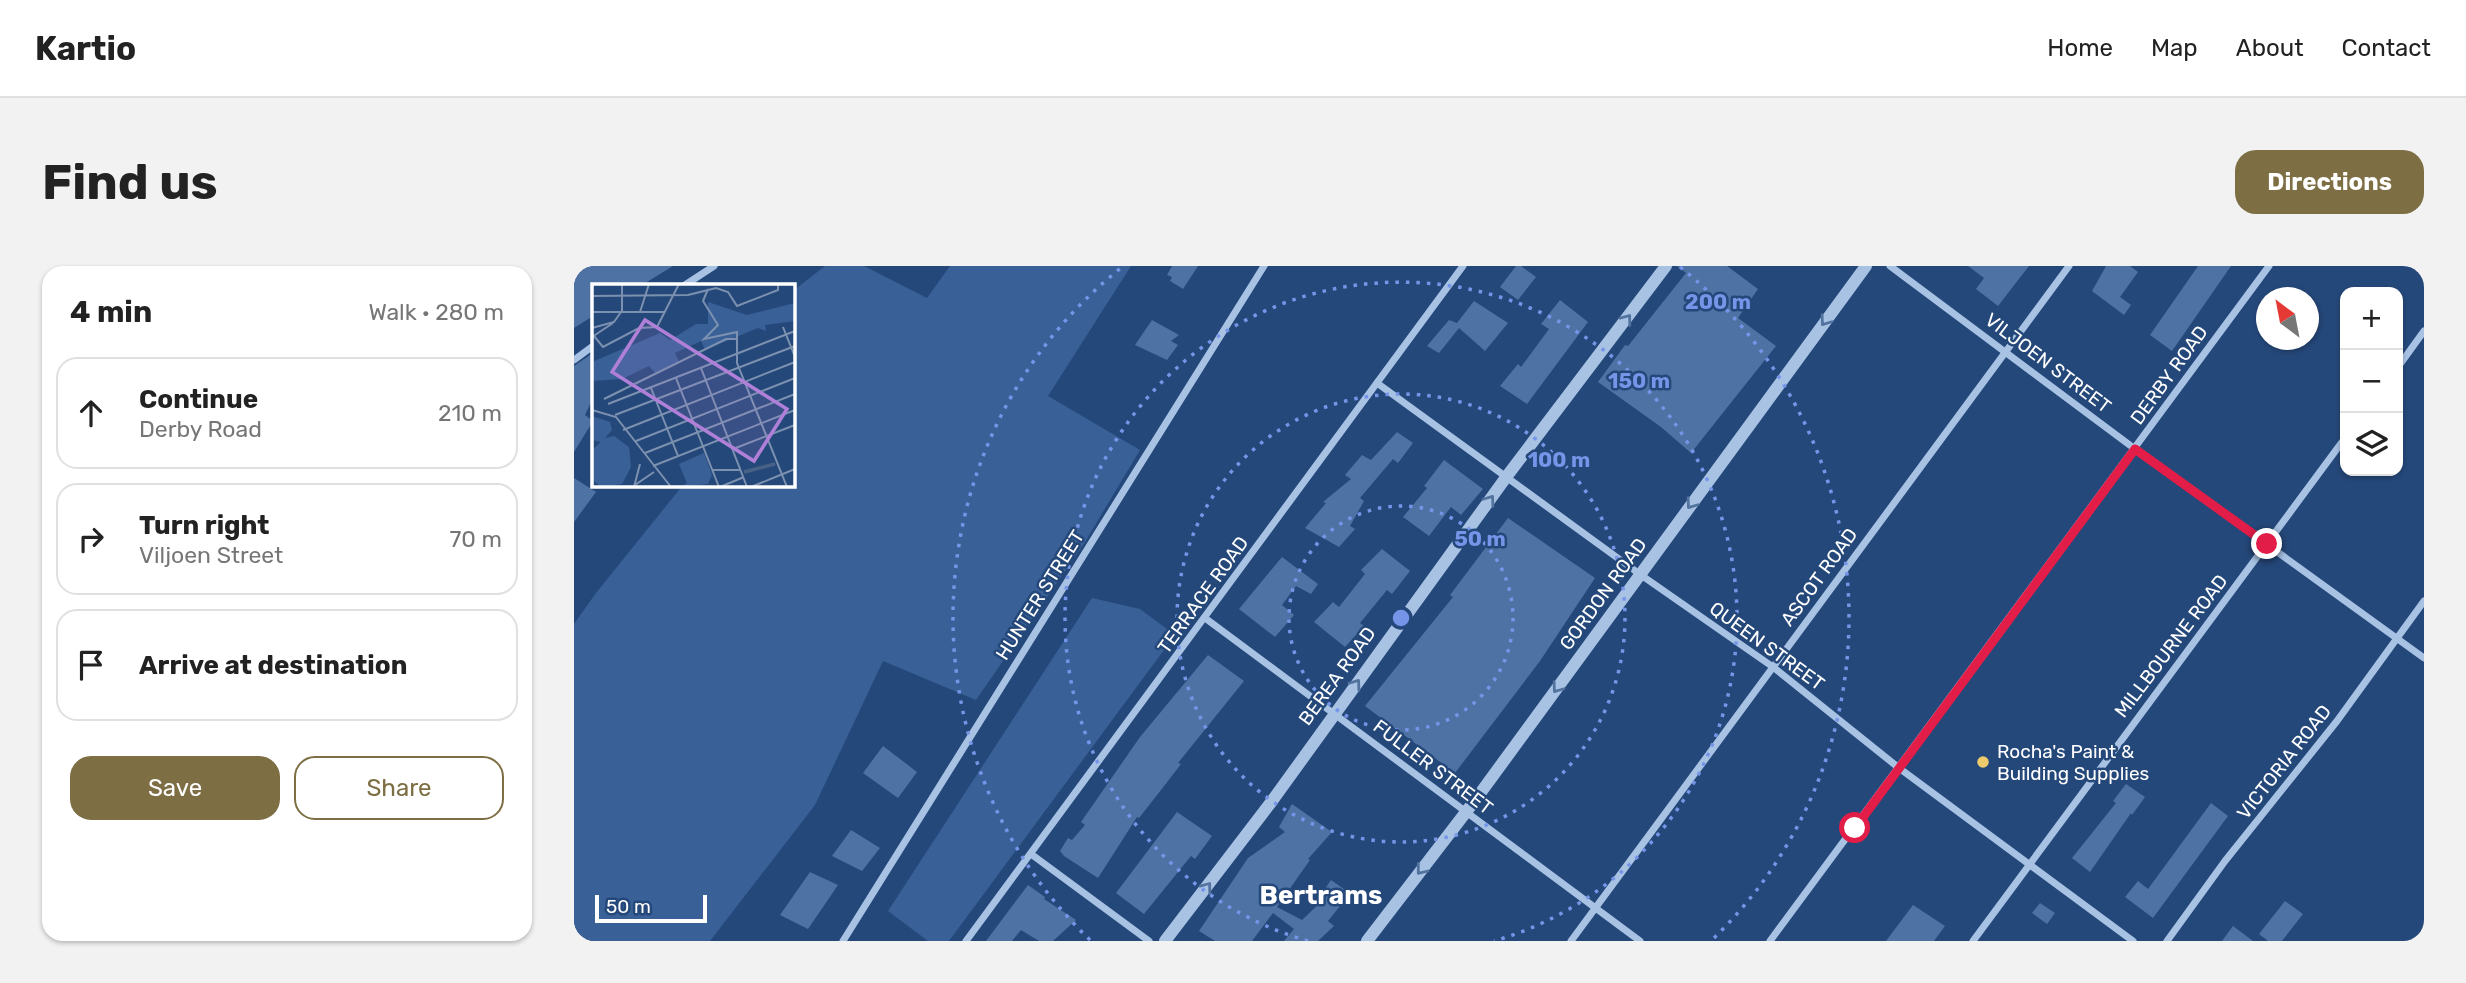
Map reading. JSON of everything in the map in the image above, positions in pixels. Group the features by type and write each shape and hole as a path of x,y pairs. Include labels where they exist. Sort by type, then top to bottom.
{"street":[{"path":"687,284 715,266"},
{"name":"HUNTER STREET","path":"843,941 1264,266"},
{"name":"TERRACE ROAD","path":"966,941 1463,266"},
{"name":"BEREA ROAD","path":"1165,941 1272,801 1507,477 1666,266"},
{"name":"GORDON ROAD","path":"1367,941 1641,575 1866,266"},
{"name":"VILJOEN STREET","path":"1890,266 2135,449 2424,658"},
{"name":"ASCOT ROAD","path":"1571,941 2069,266"},
{"name":"DERBY ROAD","path":"1770,941 2269,266"},
{"path":"2403,360 2424,331"},
{"path":"574,360 592,347"},
{"name":"QUEEN STREET","path":"1377,383 1641,575 1773,667 1899,768 2133,941"},
{"name":"MILLBOURNE ROAD","path":"1973,941 2340,445"},
{"name":"VICTORIA ROAD","path":"2167,941 2225,861 2337,721 2424,601"},
{"name":"FULLER STREET","path":"1205,618 1640,941"},
{"path":"1031,854 1149,941"}],"shaded area":[{"path":"825,266 864,266 927,298 950,266 1131,266 1048,396 1140,450 1085,542 976,700 883,661 815,805 710,941 574,941 574,624 682,486 794,486 794,290"},
{"path":"1092,598 1140,609 1175,635 949,941 928,941 888,911"}],"building":[{"path":"574,266 673,266 644,284 592,284 592,317 574,328"},
{"path":"1172,266 1198,266 1183,289 1170,281 1172,277 1167,275"},
{"path":"1516,266 1521,266 1536,277 1518,300 1500,287"},
{"path":"1677,266 1727,266 1758,289 1738,318 1776,346 1691,453 1661,427 1598,382 1625,345 1628,346 1686,273"},
{"path":"1968,266 2029,266 1998,306 1976,289 1984,278"},
{"path":"2106,266 2130,266 2138,272 2120,297 2131,305 2124,315 2092,291"},
{"path":"2198,266 2231,266 2172,351 2150,335"},
{"path":"1560,300 1588,322 1527,404 1500,386 1518,364 1521,367 1549,329 1541,324"},
{"path":"1474,301 1508,323 1485,351 1459,328 1439,353 1427,346 1449,320 1457,323"},
{"path":"1152,320 1179,335 1171,341 1178,345 1167,360 1135,345"},
{"path":"592,354 592,400 585,415 592,423 574,452 574,366"},
{"path":"1397,432 1413,443 1398,463 1393,459 1360,498 1364,501 1350,526 1355,529 1339,547 1305,528 1326,503 1323,502 1351,479 1345,475 1362,455 1371,460"},
{"path":"1444,460 1483,489 1461,515 1451,507 1429,536 1403,517 1427,488 1424,486"},
{"path":"574,478 596,492 574,522"},
{"path":"1508,518 1595,578 1540,661 1455,773 1365,706 1453,597 1450,595"},
{"path":"1382,549 1410,571 1392,594 1387,590 1360,623 1364,626 1345,647 1314,622 1333,602 1339,607 1365,574 1361,570"},
{"path":"1282,557 1318,584 1311,594 1296,586 1282,605 1294,615 1275,637 1239,609"},
{"path":"1208,655 1244,681 1178,763 1181,764 1139,818 1137,817 1098,878 1060,851 1068,838 1072,840 1085,825 1081,822 1140,737"},
{"path":"883,746 917,772 898,798 863,773"},
{"path":"2126,784 2145,797 2090,872 2072,858 2116,803 2113,801"},
{"path":"2211,803 2228,816 2153,918 2125,897 2138,881 2148,889"},
{"path":"1292,804 1332,832 1308,859 1310,860 1277,907 1302,920 1322,901 1318,899 1331,880 1361,901 1344,901 1328,921 1334,926 1318,941 1284,941 1294,929 1273,913 1252,941 1215,941 1199,931 1248,858 1285,832 1279,827"},
{"path":"1177,812 1212,836 1195,859 1191,856 1144,914 1116,893"},
{"path":"851,830 880,848 862,871 832,856"},
{"path":"810,872 838,885 808,929 780,915"},
{"path":"1028,885 1076,920 1053,941 1039,941 1021,930 1012,941 986,941"},
{"path":"2285,901 2303,914 2282,941 2268,941 2259,934"},
{"path":"2040,903 2055,913 2047,924 2032,913"},
{"path":"1913,905 1945,926 1934,941 1886,941"},
{"path":"2233,926 2253,941 2222,941"}],"place":[{"name":"Rocha's Paint & Building Supplies","path":"1983,762"}],"district":[{"name":"Bertrams","path":"1321,895"}],"route":[{"path":"1855,828 2135,449 2267,544"}]}
